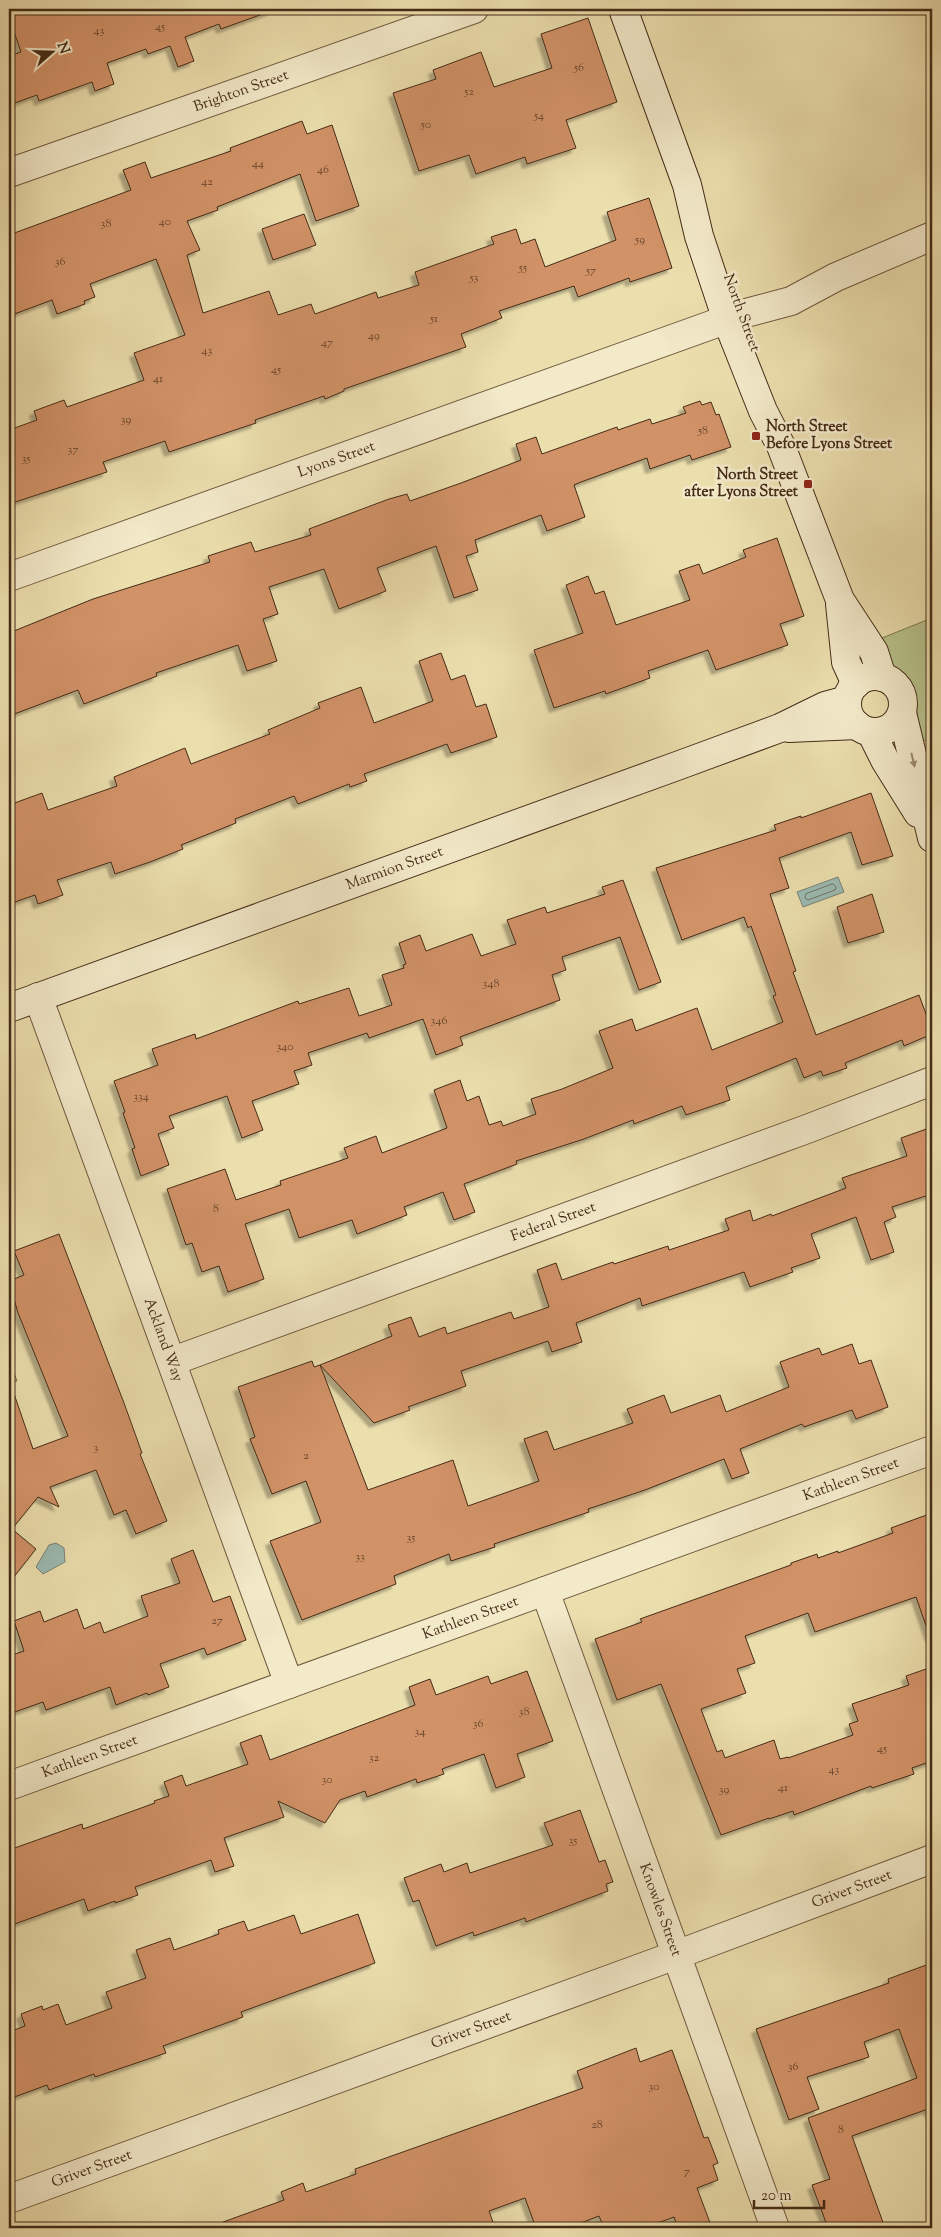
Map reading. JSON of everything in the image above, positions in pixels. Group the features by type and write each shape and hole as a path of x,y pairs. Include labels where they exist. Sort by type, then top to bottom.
{"street":[{"name":"Brighton Street","path":"9,173 474,9"},
{"name":"North Street","path":"624,9 687,185 713,233 732,312 774,403 781,446 840,600 874,652 882,677"},
{"name":"Lyons Street","path":"9,576 663,343 804,281 836,277 932,236"},
{"name":"North Street","path":"840,600 846,662 852,692"},
{"path":"882,677 897,687 903,704 902,713 932,836 864,729 851,718 852,692 864,678 882,677"},
{"name":"Marmion Street","path":"9,1008 780,728 852,692"},
{"path":"864,729 886,730 898,720 902,713"},
{"name":"Marmion Street","path":"780,728 864,729"},
{"name":"Ackland Way","path":"38,997 289,1684"},
{"name":"Federal Street","path":"172,1361 789,1136 932,1081"},
{"name":"Kathleen Street","path":"9,1786 932,1450"},
{"name":"Knowles Street","path":"545,1592 775,2228"},
{"name":"Griver Street","path":"9,2199 676,1956 932,1859"}],"green space":[{"path":"932,618 932,737 920,743 882,638"},
{"path":"9,1359 17,1381 9,1384"}],"water":[{"path":"838,877 844,892 803,907 797,892"},
{"path":"56,1543 64,1548 65,1562 43,1574 36,1567 49,1545"}],"building":[{"path":"9,9 271,9 271,11 221,29 219,24 185,37 194,61 178,67 170,46 148,54 146,49 107,63 114,84 95,91 92,82 39,101 37,95 9,105 9,56 21,52 9,17"},
{"path":"588,18 617,102 566,120 576,148 527,164 525,157 476,174 469,155 419,171 393,93 436,79 433,70 481,52 494,87 552,68 541,34"},
{"path":"302,121 307,134 332,125 359,206 316,221 300,174 217,207 218,210 187,221 200,250 187,255 203,313 269,291 278,315 311,304 315,314 376,292 378,298 419,285 415,272 494,244 491,237 516,229 521,244 535,239 545,267 616,240 607,212 649,198 672,268 630,282 629,278 578,297 574,286 499,311 502,318 461,334 466,347 344,389 344,391 325,399 324,396 255,420 256,423 169,452 165,441 103,462 107,472 9,504 9,430 37,420 34,411 64,400 67,407 144,380 134,353 185,335 156,259 90,284 95,297 84,301 85,304 57,314 52,300 9,316 9,235 131,190 123,170 145,162 151,178 231,151 230,148"},
{"path":"304,214 316,245 273,260 262,229"},
{"path":"700,401 702,405 711,402 716,415 719,414 731,447 692,460 690,455 650,469 647,458 574,485 585,517 547,531 541,515 475,540 478,552 466,556 478,590 454,598 436,546 377,568 386,591 339,609 324,569 269,587 278,614 263,619 277,661 247,671 238,645 156,673 157,676 84,704 78,690 9,716 9,633 93,599 210,562 208,556 251,542 255,552 311,535 309,529 389,499 407,494 410,501 461,483 521,460 516,444 536,437 542,454 617,427 618,430 650,419 652,424 686,413 683,407"},
{"path":"777,538 804,616 780,624 788,645 716,670 708,650 648,671 650,678 606,694 605,691 554,708 534,650 583,633 566,585 588,576 595,594 604,591 616,625 690,600 679,571 699,564 703,574 746,557 743,550"},
{"path":"441,653 451,680 465,675 476,707 486,704 497,737 451,753 447,744 364,774 367,781 350,787 349,784 298,804 294,796 235,819 236,823 181,845 183,849 150,862 115,874 111,862 57,880 63,895 38,904 35,895 9,904 9,805 42,793 48,810 117,786 114,777 185,748 191,764 270,734 268,730 320,708 318,703 361,687 374,723 433,701 419,661"},
{"path":"871,793 893,856 862,865 851,832 779,858 789,888 770,894 796,971 793,972 816,1035 919,995 932,1034 904,1046 902,1040 845,1063 847,1068 823,1076 821,1071 804,1078 796,1058 726,1087 730,1100 686,1115 682,1106 634,1124 633,1120 584,1139 516,1161 517,1164 464,1184 475,1212 454,1220 443,1192 404,1207 407,1215 357,1234 352,1220 299,1238 289,1209 245,1224 264,1279 228,1292 219,1266 202,1272 192,1243 186,1245 167,1189 225,1169 236,1200 281,1185 280,1181 348,1158 344,1148 376,1136 382,1153 447,1128 434,1090 460,1080 467,1101 479,1096 489,1125 501,1121 503,1126 536,1114 531,1099 562,1089 613,1068 599,1031 632,1019 636,1031 697,1008 712,1050 783,1022 773,996 776,995 751,926 748,928 744,917 682,940 656,868 776,830 774,825 801,816 801,818"},
{"path":"623,880 661,982 639,990 620,937 562,957 566,970 552,975 560,1000 460,1037 463,1045 436,1055 423,1019 369,1038 367,1033 308,1053 312,1065 294,1071 299,1084 252,1101 263,1130 242,1138 227,1096 169,1116 174,1128 158,1134 169,1165 141,1176 132,1149 135,1148 123,1113 125,1112 114,1081 158,1065 152,1049 195,1034 196,1039 298,1001 299,1004 349,988 359,1016 392,1005 382,975 404,968 403,965 406,964 399,943 420,935 426,951 472,934 481,956 516,944 507,920 545,907 547,913 605,894 602,887"},
{"path":"872,894 884,932 848,943 837,907"},
{"path":"932,1127 932,1194 892,1207 896,1217 884,1222 894,1252 871,1260 856,1217 811,1234 820,1258 791,1268 793,1272 750,1287 744,1272 642,1306 640,1298 576,1323 582,1342 552,1352 548,1341 461,1371 466,1386 408,1407 410,1410 374,1423 320,1365 392,1336 388,1325 411,1317 419,1337 445,1327 447,1334 511,1312 514,1319 549,1307 537,1270 556,1263 562,1280 613,1262 614,1264 668,1246 669,1250 729,1230 725,1219 750,1210 753,1221 771,1214 772,1216 846,1188 842,1178 907,1156 901,1138"},
{"path":"59,1234 124,1403 142,1453 140,1454 167,1521 136,1534 126,1510 114,1515 96,1470 50,1487 59,1507 38,1497 12,1529 36,1549 9,1583 9,1388 12,1388 33,1449 68,1436 18,1313 9,1281 24,1275 14,1251"},
{"path":"852,1344 859,1364 871,1360 888,1407 856,1419 852,1410 804,1427 802,1424 740,1449 749,1473 732,1479 724,1459 645,1490 588,1509 589,1512 494,1544 495,1547 451,1561 449,1554 394,1576 396,1584 302,1620 270,1541 321,1522 306,1481 272,1494 250,1439 255,1437 238,1387 312,1361 314,1367 320,1365 368,1490 453,1460 468,1506 539,1481 524,1439 547,1431 554,1450 633,1423 627,1409 664,1395 671,1413 720,1395 726,1412 789,1387 780,1362 819,1348 822,1355"},
{"path":"932,1513 932,1636 930,1637 916,1597 815,1632 808,1613 745,1636 755,1663 737,1669 746,1693 701,1709 717,1752 722,1750 725,1758 774,1740 780,1759 788,1758 853,1735 849,1724 858,1721 852,1704 909,1685 906,1676 926,1669 932,1688 932,1761 912,1768 914,1774 872,1788 871,1786 794,1815 793,1811 721,1835 661,1684 617,1700 595,1639 642,1622 640,1619 791,1565 791,1563 817,1554 818,1558 838,1551 838,1553 893,1533 891,1528"},
{"path":"193,1550 213,1602 230,1596 246,1640 207,1655 204,1648 160,1664 169,1687 116,1705 110,1687 46,1710 43,1702 9,1714 9,1656 24,1651 14,1621 40,1611 44,1622 77,1609 84,1629 100,1622 104,1633 148,1616 141,1596 180,1583 171,1559"},
{"path":"527,1671 553,1741 517,1754 525,1777 496,1788 484,1754 442,1769 444,1774 417,1783 416,1779 367,1797 365,1791 340,1800 325,1823 278,1801 284,1817 224,1838 234,1866 215,1872 211,1860 135,1887 138,1895 115,1903 115,1901 88,1911 84,1899 9,1926 9,1850 82,1824 83,1829 155,1803 154,1801 169,1796 164,1782 182,1775 186,1786 248,1764 240,1743 261,1735 270,1760 415,1705 409,1687 430,1679 436,1695 488,1676 491,1684"},
{"path":"580,1810 599,1862 605,1860 613,1882 606,1884 608,1891 526,1922 525,1918 474,1936 473,1932 436,1946 419,1900 413,1902 404,1878 441,1864 444,1872 467,1863 470,1873 553,1845 544,1823"},
{"path":"358,1914 375,1963 241,2012 243,2017 163,2046 166,2053 95,2077 94,2074 49,2090 47,2085 9,2099 9,2032 25,2026 21,2014 42,2006 43,2010 58,2004 66,2025 112,2008 106,1992 146,1978 136,1950 170,1938 174,1950 219,1934 218,1930 244,1921 248,1931 294,1915 301,1934"},
{"path":"929,1964 932,1974 932,2113 928,2109 852,2136 885,2228 828,2228 812,2185 830,2179 808,2118 917,2078 899,2029 864,2042 869,2057 807,2077 819,2109 789,2120 756,2029 889,1983 888,1979"},
{"path":"636,2048 640,2062 672,2050 704,2138 708,2137 718,2163 713,2165 718,2180 697,2188 712,2228 678,2228 674,2217 644,2228 604,2228 599,2216 568,2228 558,2228 557,2223 536,2228 525,2198 489,2211 495,2228 213,2228 212,2226 284,2200 281,2192 303,2183 306,2192 356,2174 355,2169 583,2088 577,2071"}],"place":[{"name":"North Street Before Lyons Street","path":"756,436"},
{"name":"North Street after Lyons Street","path":"808,484"}]}
